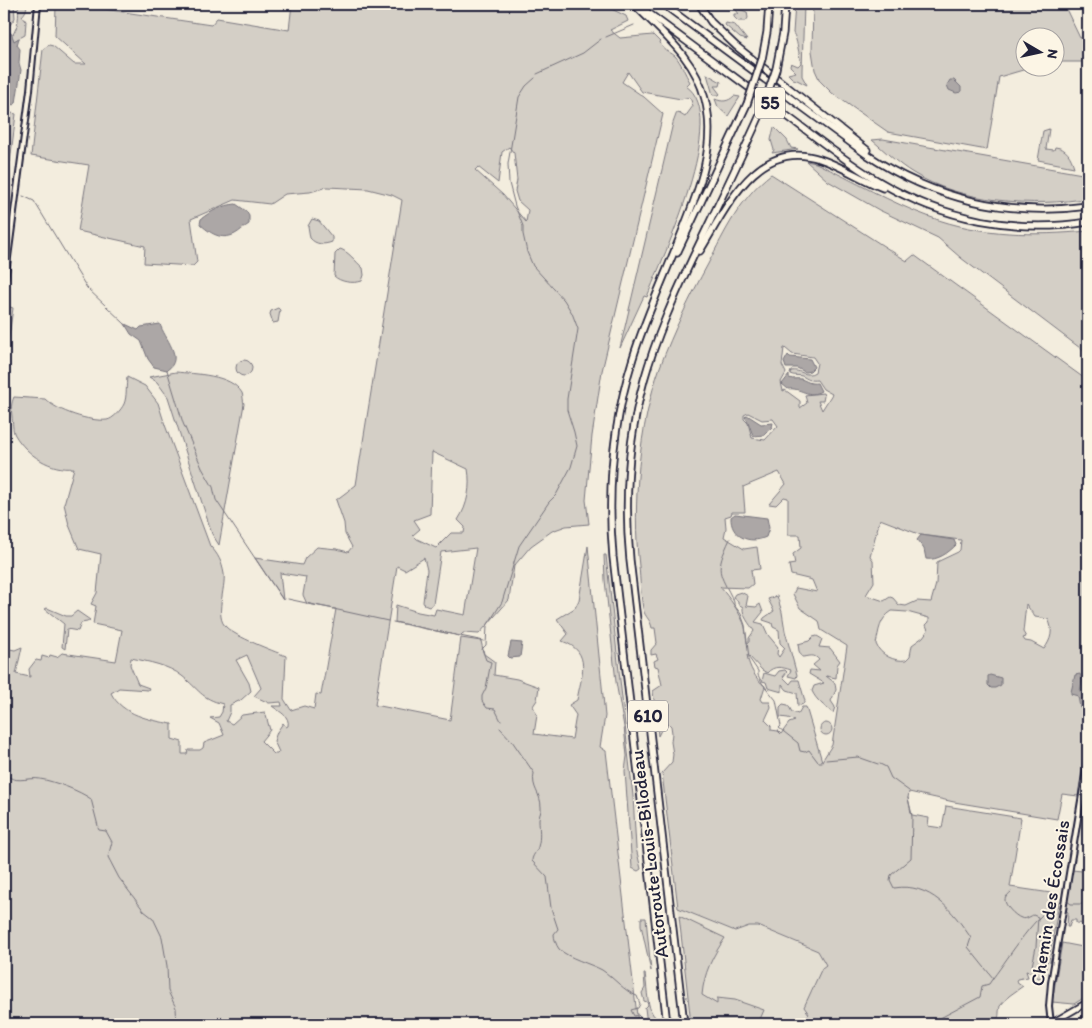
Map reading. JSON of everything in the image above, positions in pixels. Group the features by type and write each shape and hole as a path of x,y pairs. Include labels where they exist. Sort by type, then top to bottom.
{"highway":[{"name":"55","path":"635,4 858,169 907,197 949,213 997,223 1040,226 1088,222"},
{"path":"635,4 675,44 689,62 702,88 709,119 708,150 701,180 654,303"},
{"name":"55","path":"663,4 855,146 885,166 935,190 982,204 1036,210 1088,206"},
{"path":"699,4 711,22 745,53 846,132 885,166"},
{"path":"654,303 747,104 762,59 770,4"},
{"path":"687,272 761,113 776,70 785,4"},
{"path":"687,272 743,184 758,169 778,158 800,155 821,159 874,185 907,197"},
{"name":"Autoroute Louis-Bilodeau","path":"684,1024 630,565 627,503 632,436 644,380 659,334 687,272"},
{"name":"Autoroute Louis-Bilodeau","path":"654,303 635,354 621,406 613,460 611,522 615,579 667,1024"}],"main road":[{"path":"4,288 30,90 38,4"},
{"name":"Chemin des Écossais","path":"1050,1024 1051,983 1088,758"},
{"path":"1050,1024 1088,1002"}],"shaded area":[{"path":"4,4 14,4 15,18 4,33"},
{"path":"18,4 26,4 27,6 22,16 26,21 25,35 14,41 12,36 18,20"},
{"path":"292,4 601,4 626,16 628,21 610,30 620,38 653,35 664,49 675,56 690,82 686,86 698,102 701,126 697,156 689,188 678,221 647,297 644,296 620,348 673,123 677,112 685,117 693,106 690,97 681,99 642,92 628,72 622,82 644,97 663,114 602,371 592,436 586,500 589,524 566,526 552,531 531,546 514,566 509,600 479,634 463,633 460,636 395,622 396,605 434,615 436,609 465,615 476,548 441,552 433,604 429,607 424,605 423,602 427,570 424,558 405,570 397,566 375,705 450,720 461,638 481,641 484,654 495,662 494,675 517,679 539,687 537,700 533,706 537,715 534,734 572,739 576,715 569,705 577,700 583,666 578,651 562,641 568,634 557,619 575,608 579,600 588,546 605,716 600,747 606,751 638,1024 4,1024 4,648 15,650 22,647 16,674 30,677 29,669 36,660 41,661 42,656 49,658 50,655 57,657 62,653 116,661 122,630 93,624 96,606 91,604 97,593 101,554 79,549 69,525 64,504 74,468 57,467 48,464 33,455 20,442 13,428 11,408 14,397 45,399 57,408 74,415 107,420 117,414 124,404 127,377 145,386 158,403 210,546 222,566 224,580 221,616 223,622 226,627 237,635 286,656 284,699 291,710 304,706 314,709 316,694 321,695 336,609 307,604 303,595 306,577 280,573 283,600 255,558 302,565 305,558 317,547 348,552 352,547 345,534 344,523 336,500 356,485 402,200 392,195 368,189 327,187 310,192 285,194 270,204 235,200 191,219 197,262 193,266 144,263 145,246 78,231 89,165 31,156 43,49 49,45 53,46 74,64 86,64 55,36 56,6 97,8 211,25 217,18 289,30","holes":["509,147 514,153 517,180 515,191 518,201 528,210 526,222 503,195 475,170 478,167 498,183 502,152","432,452 468,469 468,495 458,520 465,527 464,533 451,533 436,548 417,539 413,535 420,529 414,520 430,514","247,655 261,688 254,696 269,703 281,702 282,706 272,706 286,717 288,726 286,727 283,723 277,732 274,741 279,752 277,754 274,754 261,741 270,730 265,712 242,715 232,724 226,721 230,712 230,705 241,700 251,691 249,683 236,660","131,658 171,669 209,699 223,704 219,717 210,718 219,723 224,735 204,743 203,748 200,750 188,750 187,754 182,754 182,742 172,739 172,724 146,718 129,711 122,707 111,693 119,688 148,690 149,688 138,684 130,665"]},
{"path":"795,4 804,4 802,76 807,85 793,79 788,74 796,72 790,66 791,63 798,66 801,63 793,33"},
{"path":"813,4 1078,4 1067,11 1080,38 1088,34 1087,62 1064,62 1064,28 1014,28 1014,73 999,77 987,150 888,132 832,93 820,81 815,70 812,51"},
{"path":"734,7 747,12 748,18 746,21 738,21 734,17 734,14 739,14"},
{"path":"726,23 735,25 747,40 740,38 725,25"},
{"path":"4,33 11,33 14,41 19,38 17,45 20,49 19,63 21,70 16,103 13,105 4,100"},
{"path":"707,74 721,82 720,86 714,86 719,95 713,95"},
{"path":"950,80 954,80 961,87 961,92 956,93 949,90 947,85"},
{"path":"734,96 740,97 728,116 718,107 715,99 725,101"},
{"path":"12,113 16,114 10,162 6,163 4,145"},
{"path":"774,127 787,140 791,148 798,149 772,153 774,150 771,140"},
{"path":"1049,129 1046,149 1054,150 1055,147 1063,149 1070,157 1074,167 1038,160 1043,131"},
{"path":"883,139 1088,175 1088,198 1067,201 1022,202 998,200 952,191 913,173 872,140"},
{"path":"806,161 816,163 873,192 930,217 969,228 1028,234 1088,231 1088,354 961,258 938,238 879,210 828,181"},
{"path":"771,174 907,261 914,255 1088,381 1088,730 1078,796 1062,794 1057,819 954,802 909,792 908,798 912,815 929,818 928,826 942,828 946,806 1021,818 1010,887 1051,893 1057,896 1056,903 1059,904 1050,953 1052,957 1050,962 1050,957 1048,959 1044,977 1038,978 1035,974 1026,971 1028,977 1017,979 1016,981 1023,986 1009,996 1000,1006 998,1018 988,1024 809,1024 806,1017 809,1014 804,1007 822,968 826,965 818,951 758,926 749,926 735,931 678,908 662,773 672,762 672,733 671,726 668,723 664,724 658,736 653,691 662,685 658,667 655,666 654,661 658,659 656,654 651,655 651,650 657,643 655,628 652,628 644,612 641,597 636,518 639,466 647,414 660,367 670,341 727,227 742,204 760,183","holes":["784,348 792,354 813,357 817,363 815,372 809,374 791,371 790,374 802,376 810,380 817,380 823,389 832,394 822,410 818,401 823,401 823,393 805,395 807,403 800,408 800,401 785,390 783,391 781,382 786,373 782,365","748,413 762,420 773,419 778,426 765,440 752,438 748,423 744,419 744,415","779,472 786,484 769,504 776,505 784,497 788,498 788,535 800,535 801,548 793,554 795,564 789,565 791,575 812,580 817,592 796,588 793,594 800,608 819,621 821,630 847,646 832,745 822,761 806,707 802,707 798,714 792,712 788,705 783,704 780,707 780,717 795,721 789,723 781,734 778,731 771,730 771,726 765,720 771,707 770,702 763,702 761,699 765,686 756,677 748,660 747,655 767,673 775,668 791,670 788,676 796,678 797,675 777,596 768,599 774,611 763,620 772,623 773,627 779,630 780,643 785,648 779,657 777,654 778,647 768,635 763,624 755,622 763,612 760,604 756,607 746,606 748,596 741,592 733,597 743,607 745,617 754,631 747,643 745,627 741,617 731,600 720,587 748,588 753,584 751,570 760,569 757,547 744,549 724,537 726,528 725,517 731,515 732,512 745,512 743,487","880,519 921,535 961,540 958,552 937,562 936,584 931,602 917,601 906,606 899,605 890,597 884,601 866,595 874,582 873,560 870,556","1026,604 1035,617 1048,619 1051,631 1050,638 1044,649 1025,641 1023,638 1026,637 1023,632","892,611 907,612 929,618 929,622 926,625 928,630 923,637 912,645 910,656 906,660 888,657 878,648 876,644 884,618"]},
{"path":"236,204 246,211 249,216 249,224 235,234 225,237 216,235 200,224 201,219 213,211"},
{"path":"312,219 319,221 332,237 332,242 320,244 310,238 308,226"},
{"path":"340,249 349,254 363,268 364,275 362,281 347,282 334,276 335,254"},
{"path":"4,305 13,308 4,372"},
{"path":"278,308 280,310 278,322 273,323 271,311"},
{"path":"125,324 138,330 141,327 160,324 174,354 172,365 167,370 154,367 148,359 141,341 131,334"},
{"path":"788,355 790,357 810,359 814,367 810,371 805,372 797,368 786,368 784,362"},
{"path":"244,360 252,368 244,376 236,368"},
{"path":"176,372 212,376 230,382 242,394 244,404 219,545 212,534 168,397 157,382 149,377"},
{"path":"789,375 791,379 801,379 810,383 817,383 821,391 812,394 788,389 782,384"},
{"path":"747,415 761,424 773,423 772,427 764,435 754,436 745,417"},
{"path":"735,514 767,518 769,528 766,537 753,540 737,534 731,517"},
{"path":"921,535 954,540 956,545 939,557 926,559 924,549 917,540"},
{"path":"604,555 606,555 633,796 636,848 641,869 638,871 632,868 625,771 627,756 616,682"},
{"path":"47,608 66,616 71,616 77,611 90,620 81,623 78,631 67,629 65,649 62,647 64,624 45,609"},
{"path":"817,636 822,639 819,647 830,648 840,661 837,665 836,678 826,676 835,683 836,690 831,701 835,707 833,713 818,700 812,691 814,686 824,683 809,674 810,670 820,671 813,665 819,660 813,656 802,657 799,651 798,644 809,641"},
{"path":"511,642 522,643 520,657 510,658 508,656"},
{"path":"785,670 787,672 783,677 790,684 793,680 799,680 805,701 803,704 798,706 797,693 787,690 782,684 782,692 768,688 766,682 762,681 764,673 775,676 779,671"},
{"path":"1080,674 1082,681 1080,691 1084,697 1084,712 1080,708 1078,696 1071,694 1075,675"},
{"path":"988,676 1001,678 1001,685 991,688 988,685"},
{"path":"824,723 828,723 832,729 828,735 824,735 820,731 820,727"},
{"path":"1072,870 1082,871 1088,870 1088,924 1076,923 1076,920 1071,920 1069,927 1067,927 1068,912 1065,910"},
{"path":"678,908 735,931 749,926 758,926 818,951 827,965 809,1014 806,1017 809,1024 691,1024"},
{"path":"679,916 725,938 709,965 702,995 717,1004 717,998 735,1000 764,1010 758,1024 750,1024 740,1020 736,1024 691,1024"},
{"path":"641,918 646,918 651,971 641,925"},
{"path":"1062,943 1088,948 1088,995 1074,1004 1052,1002"},
{"path":"644,974 650,1008 659,1024 647,1024 645,1008 648,1005 644,1001 642,993 645,988"}],"waterway":[{"path":"606,37 634,25"},
{"path":"537,74 583,53 601,39"},
{"path":"501,721 495,709 487,708 482,701 491,662 486,660 482,649 486,645 487,626 502,602 519,546 549,502 556,495 571,467 577,446 567,410 567,399 578,329 572,313 564,300 533,266 527,252 523,226 509,183 508,164 519,97 526,86 535,78"},
{"path":"23,196 34,201 87,288 125,324"},
{"path":"167,370 183,423 202,468 213,487 216,500 283,600 285,599"},
{"path":"730,539 722,559 720,572 745,625 749,658 758,671 762,683 776,700 781,726 779,728 798,743 800,751 805,752 809,750 818,762 822,762"},
{"path":"288,599 388,621"},
{"path":"393,622 484,641"},
{"path":"500,728 512,741 534,773 533,778 541,802 541,809 539,843 532,861 547,877 551,908 558,929 554,934 557,946 568,955 602,970 637,996 640,1004 638,1008 631,1010 634,1016 638,1015 640,1017 641,1020 638,1024"},
{"path":"826,760 858,757 878,764"},
{"path":"4,762 7,774 13,779 46,780 74,790 91,799 98,826"},
{"path":"880,764 886,767 891,778 909,791"},
{"path":"908,798 912,817 911,858 891,875 890,880 894,888 907,887 919,889 929,894 948,909 971,938 968,947 993,978 1033,924 1061,901"},
{"path":"98,828 99,830 106,831 112,842 108,857 119,878 144,911 153,918 162,937 167,966 168,991 176,1008 177,1024"},
{"path":"1011,892 1005,901 1013,913 1022,919 1033,915 1038,917 1036,947 1032,966"},
{"path":"1067,901 1071,904 1088,904"},
{"path":"929,1024 980,997 982,986 989,984 993,978"}],"railway":[{"path":"1070,1024 1088,1013"}]}
